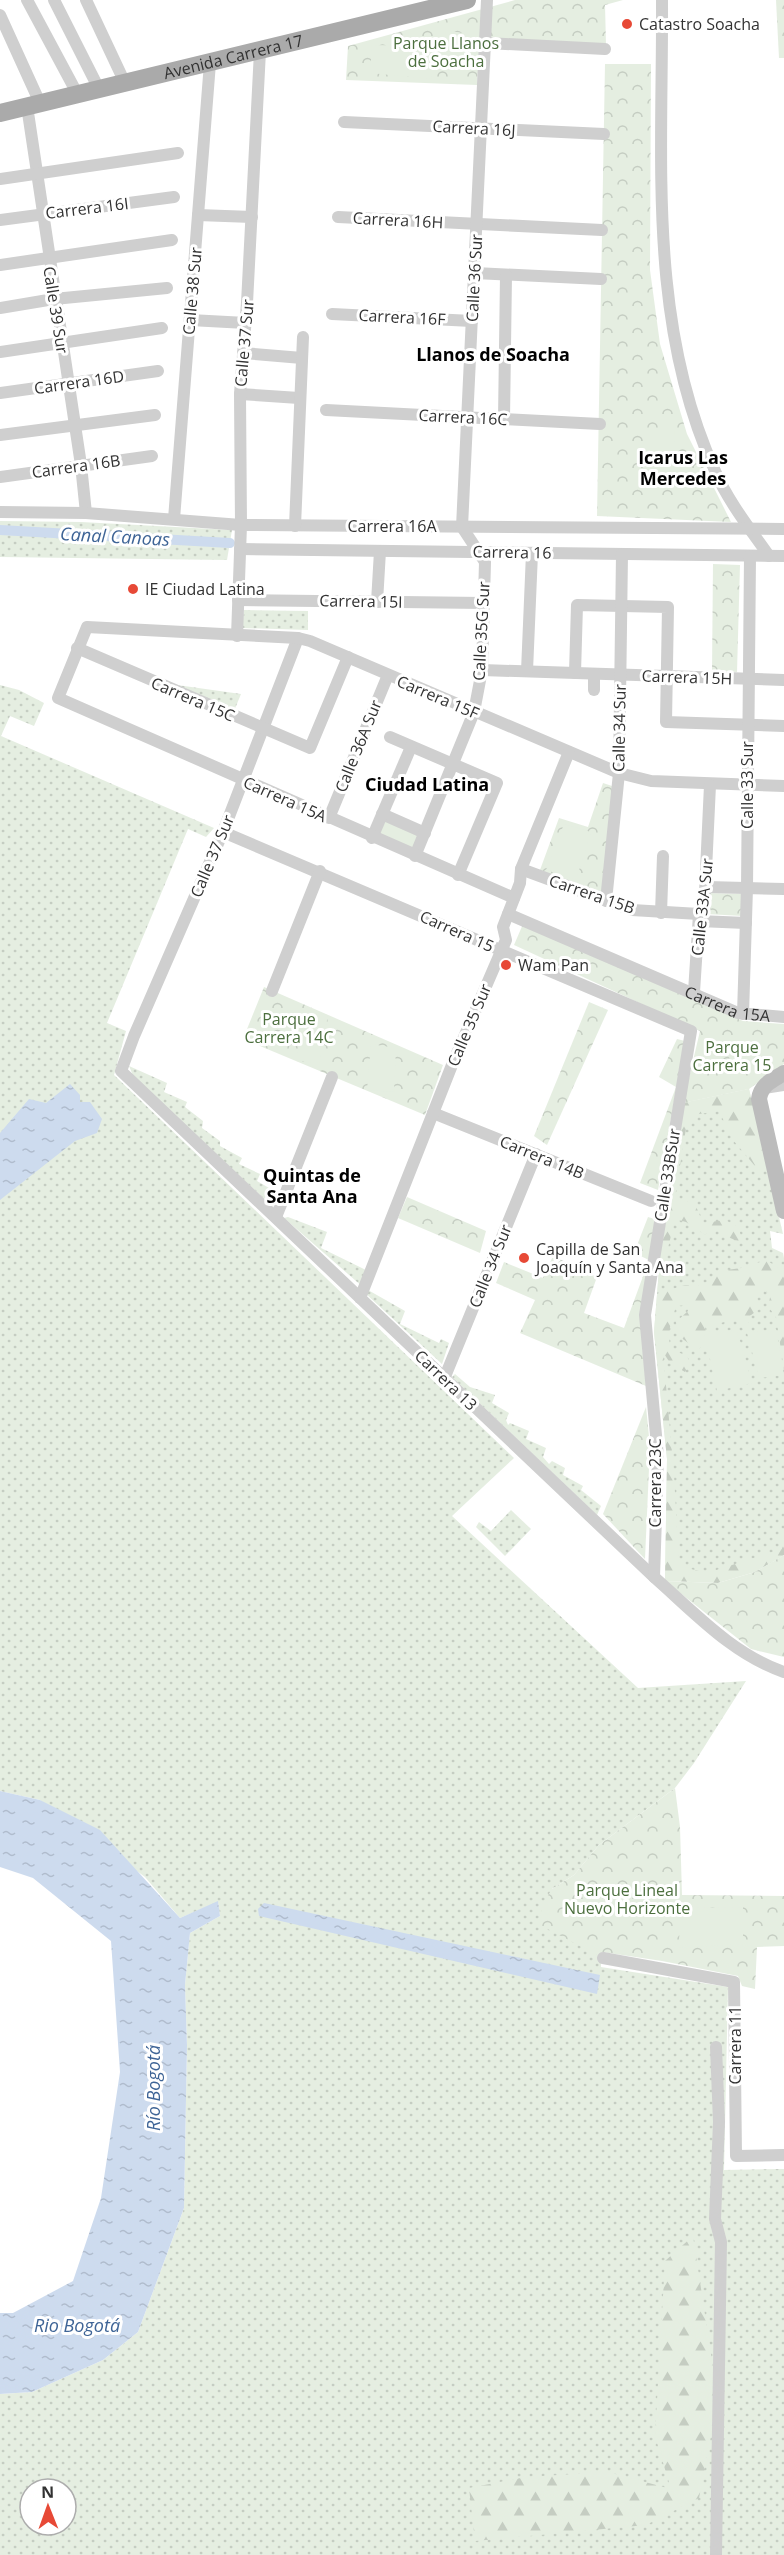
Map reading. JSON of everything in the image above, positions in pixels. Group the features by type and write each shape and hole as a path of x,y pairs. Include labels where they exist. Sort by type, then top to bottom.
{"main road":[{"name":"Avenida Carrera 17","path":"0,113 467,0"}],"street":[{"path":"27,0 78,94"},
{"path":"54,0 99,89"},
{"path":"86,0 125,83"},
{"name":"Calle 36 Sur","path":"462,527 487,0"},
{"path":"662,0 662,232 665,284 681,375 694,419 715,473 769,556"},
{"name":"Calle 39 Sur","path":"0,15 34,104 36,173 81,465 86,513"},
{"path":"486,43 605,49"},
{"name":"Calle 37 Sur","path":"237,636 241,525 240,394 246,323 260,51"},
{"name":"Calle 38 Sur","path":"174,519 210,63"},
{"name":"Carrera 16J","path":"344,122 604,134"},
{"path":"0,179 178,153"},
{"name":"Carrera 16I","path":"0,220 174,197"},
{"path":"198,215 252,217"},
{"name":"Carrera 16H","path":"338,217 602,230"},
{"path":"0,265 172,240"},
{"path":"475,273 601,279"},
{"path":"504,419 506,275"},
{"path":"0,308 54,299 166,288"},
{"name":"Carrera 16F","path":"332,314 472,321"},
{"path":"190,320 246,323"},
{"path":"0,352 162,328"},
{"path":"295,526 303,338"},
{"path":"243,353 302,358"},
{"name":"Carrera 16D","path":"0,393 158,371"},
{"path":"240,394 300,398"},
{"name":"Carrera 16C","path":"326,410 600,424"},
{"path":"0,435 155,415"},
{"name":"Carrera 16B","path":"0,477 152,456"},
{"name":"Carrera 16A","path":"0,512 86,513 241,525 784,529"},
{"path":"462,527 479,552"},
{"name":"Carrera 16","path":"240,549 784,556"},
{"path":"377,602 380,551"},
{"name":"Calle 35G Sur","path":"415,856 474,712 482,670 485,562 479,552"},
{"path":"527,671 532,553"},
{"name":"Calle 34 Sur","path":"606,901 619,773 622,554"},
{"name":"Calle 33 Sur","path":"743,1014 747,888 746,786 750,556"},
{"name":"Carrera 15I","path":"238,600 484,603"},
{"path":"575,673 576,605 668,607 666,722 784,726"},
{"name":"Carrera 15F","path":"77,648 87,627 298,638 348,657 619,773 651,781 784,786"},
{"name":"Calle 37 Sur","path":"121,1071 223,832 298,638"},
{"name":"Carrera 15A","path":"77,648 58,698 372,838 514,898"},
{"name":"Carrera 15C","path":"77,648 310,748 348,657"},
{"name":"Carrera 15H","path":"482,670 784,680"},
{"path":"594,674 594,690"},
{"name":"Calle 36A Sur","path":"329,818 388,675"},
{"path":"390,737 497,783 458,875"},
{"path":"372,838 411,747"},
{"name":"Calle 35 Sur","path":"360,1298 433,1113 506,940 503,927 520,884 521,869 569,752"},
{"name":"Calle 33A Sur","path":"694,992 699,917 704,913 707,887 710,785"},
{"path":"382,814 425,833"},
{"name":"Carrera 15","path":"223,832 320,871 500,951 691,1031"},
{"path":"661,913 663,856"},
{"name":"Carrera 15B","path":"521,869 632,910 746,923"},
{"path":"272,991 320,871"},
{"path":"707,887 784,889"},
{"name":"Carrera 15A","path":"508,914 743,1014 784,1017"},
{"name":"Calle 33BSur","path":"651,1390 645,1315 691,1031"},
{"name":"Carrera 13","path":"121,1071 654,1577 733,1647 750,1658 784,1672"},
{"path":"784,1073 761,1090 759,1099 784,1211"},
{"path":"276,1217 332,1077"},
{"path":"761,1090 784,1085"},
{"name":"Carrera 14B","path":"433,1113 651,1201"},
{"name":"Calle 34 Sur","path":"444,1379 536,1154"},
{"name":"Carrera 23C","path":"651,1390 658,1457 654,1577"},
{"name":"Carrera 11","path":"603,1958 734,1982 736,2156 784,2155"},
{"path":"716,2047 719,2122 715,2219 721,2242 716,2555"}],"green space":[{"name":"Parque Llanos de Soacha","path":"515,0 623,0 605,5 606,45 480,38 477,85 346,80 348,46"},
{"path":"776,0 784,0 784,58 779,58"},
{"path":"446,30 473,35 467,71 445,68"},
{"path":"372,45 434,46 431,79 370,73"},
{"path":"605,64 651,64 650,270 660,344 687,434 731,522 597,516"},
{"path":"644,430 674,430 675,482 644,483"},
{"path":"0,521 81,522 232,530 227,560 0,557"},
{"path":"713,564 740,565 737,672 712,671"},
{"path":"244,610 308,611 308,630 242,628"},
{"path":"0,685 19,690 44,703 34,726 10,716 1,736 214,828 206,837 188,829 107,1023 126,1031 114,1075 514,1458 452,1516 638,1688 746,1681 694,1763 675,1788 599,1845 574,1875 552,1889 601,1957 601,1967 728,1987 724,2170 784,2169 784,2555 0,2555 0,2394 32,2392 103,2360 138,2332 184,2208 187,2045 185,1985 190,1933 220,1916 218,1902 180,1918 145,1877 40,1800 0,1791"},
{"path":"177,685 241,694 234,711"},
{"path":"603,783 615,787 602,896 540,870 559,818 588,827"},
{"path":"386,820 419,833 411,852 378,836"},
{"path":"564,824 591,832 576,880 546,870"},
{"path":"707,893 744,894 743,916 706,914"},
{"name":"Parque Carrera 15","path":"523,924 743,1021 784,1024 784,1064 749,1089 683,1103 700,1031 514,945"},
{"name":"Parque Carrera 14C","path":"264,987 443,1065 425,1115 243,1039"},
{"path":"589,1002 608,1010 547,1145 534,1136"},
{"path":"306,1013 328,1015 319,1063 296,1061"},
{"path":"677,1039 685,1041 658,1190 640,1183 676,1087 659,1077"},
{"path":"728,1043 741,1043 743,1077 731,1079"},
{"path":"371,1044 396,1048 394,1092 367,1090"},
{"path":"129,1066 167,1083 164,1092 187,1102 185,1107 203,1121 202,1128 220,1141 220,1146 242,1158 239,1164 260,1174 257,1181 276,1192 273,1207 134,1078"},
{"path":"749,1089 783,1234 770,1231 772,1248 783,1253 784,1258 784,1555 755,1572 665,1581 667,1459 654,1332 661,1245 683,1103"},
{"path":"749,1089 768,1166 760,1172 733,1140 719,1111 693,1115 687,1122 675,1197 695,1204 703,1223 725,1220 739,1227 742,1243 721,1234 717,1226 705,1235 686,1222 675,1219 657,1294 661,1245 683,1103"},
{"path":"407,1197 486,1231 480,1253 398,1218"},
{"path":"288,1217 327,1232 321,1248 370,1272 364,1288 284,1218"},
{"path":"648,1217 658,1220 640,1316 646,1386 520,1333 535,1300 496,1283 504,1262 543,1278 553,1256 597,1277 584,1313 624,1328 649,1260 634,1253"},
{"path":"766,1260 784,1271 784,1370 776,1317 767,1305 772,1295 761,1289 757,1299 762,1307 747,1318 750,1326 743,1329 736,1319 705,1327 707,1342 698,1350 680,1337 676,1322 688,1311 688,1305 676,1306 669,1338 671,1349 687,1356 690,1363 685,1372 670,1363 663,1352 679,1566 707,1573 782,1549 780,1532 784,1533 784,1555 755,1572 718,1583 665,1581 667,1459 654,1332 657,1294 685,1285 697,1286 709,1281 720,1271 741,1268"},
{"path":"368,1290 405,1311 400,1324 439,1343 441,1339 449,1343 442,1364 365,1293"},
{"path":"776,1329 784,1375 759,1378 747,1333"},
{"path":"737,1330 752,1383 717,1391 704,1332"},
{"path":"455,1374 470,1387 495,1395 492,1403 509,1413 506,1420 508,1425 510,1423 529,1431 526,1439 546,1448 543,1457 549,1464 552,1461 565,1468 563,1475 583,1486 581,1490 601,1506 597,1515 452,1377"},
{"path":"646,1407 650,1446 645,1559 603,1514"},
{"path":"511,1510 531,1529 505,1556 476,1527 479,1522 491,1531"},
{"path":"784,1555 784,1657 751,1649 665,1581 718,1583 755,1572"},
{"name":"Parque Lineal Nuevo Horizonte","path":"675,1788 680,1827 682,1895 784,1896 784,1946 757,1947 755,1989 742,1986 738,1976 602,1952 601,1957 540,1925 542,1905 552,1889 574,1875 599,1845"},
{"path":"743,1907 743,1944 679,1948 680,1908"},
{"path":"693,2236 718,2400 699,2498 646,2525 475,2541 469,2488 526,2477 608,2472 671,2489 655,2436 665,2261"}],"water":[{"path":"70,1084 80,1095 80,1102 90,1102 102,1119 97,1133 75,1141 0,1200 0,1133 29,1099 46,1103"},
{"name":"Rio Bogotá","path":"0,1791 40,1800 100,1830 180,1918 218,1901 220,1916 190,1933 185,1985 187,2045 184,2208 138,2332 103,2360 32,2392 0,2394 0,2313 13,2313 73,2281 101,2198 120,2072 111,1941 33,1878 0,1867"},
{"path":"264,1903 600,1975 597,1994 259,1916 258,1909"}],"waterway":[{"name":"Canal Canoas","path":"0,530 230,543"}],"place":[{"name":"Catastro Soacha","path":"627,24"},
{"name":"IE Ciudad Latina","path":"133,589"},
{"name":"Wam Pan","path":"506,965"},
{"name":"Capilla de San Joaquín y Santa Ana","path":"524,1258"}],"district":[{"name":"Llanos de Soacha","path":"493,354"},
{"name":"Icarus Las Mercedes","path":"683,467"},
{"name":"Ciudad Latina","path":"427,784"},
{"name":"Quintas de Santa Ana","path":"312,1185"}],"water label":[{"name":"Río Bogotá","path":"153,2088"}]}
